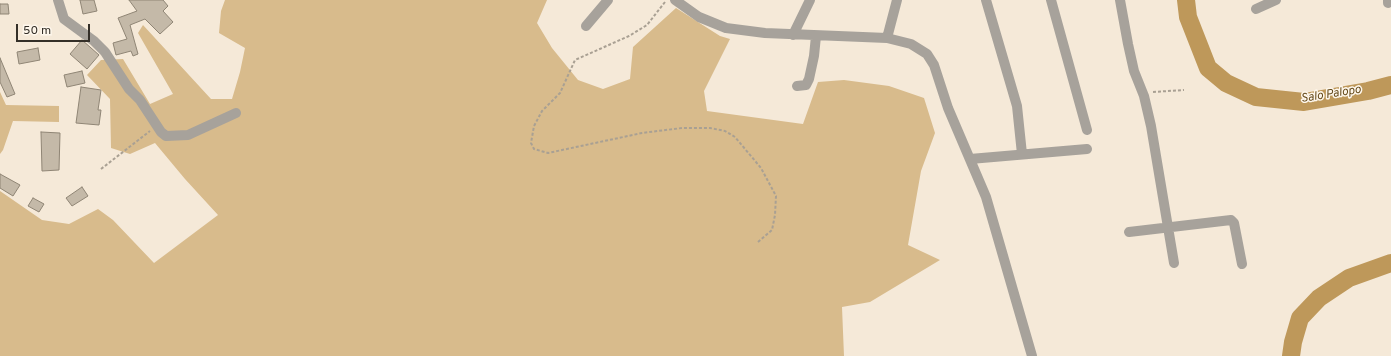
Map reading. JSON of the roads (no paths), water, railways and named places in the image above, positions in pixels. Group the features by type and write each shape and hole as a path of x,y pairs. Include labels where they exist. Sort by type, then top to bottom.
{"street":[{"path":"58,0 64,19 105,52 129,89 140,100 157,126 166,136 188,135 236,113"},
{"path":"586,26 608,0"},
{"path":"675,0 699,17 723,27 793,35 887,38 910,44 927,54 934,65 948,108 990,208 1032,356"},
{"path":"793,35 810,0"},
{"path":"887,38 897,0"},
{"path":"986,0 1017,106 1022,154"},
{"path":"1051,0 1087,130"},
{"path":"1120,0 1124,28 1134,71 1143,92 1151,126 1174,263"},
{"path":"1256,9 1276,0"},
{"path":"797,86 806,85 809,79 814,56 816,36"},
{"path":"970,160 1087,149"},
{"path":"1129,232 1231,220 1234,223 1242,264"}],"waterway":[{"name":"Salo Palopo","path":"1186,0 1188,17 1208,68 1226,83 1256,97 1304,102 1368,91 1391,85"},
{"name":"Salo Palopo","path":"1291,356 1293,342 1300,318 1319,298 1349,278 1391,263"}]}
